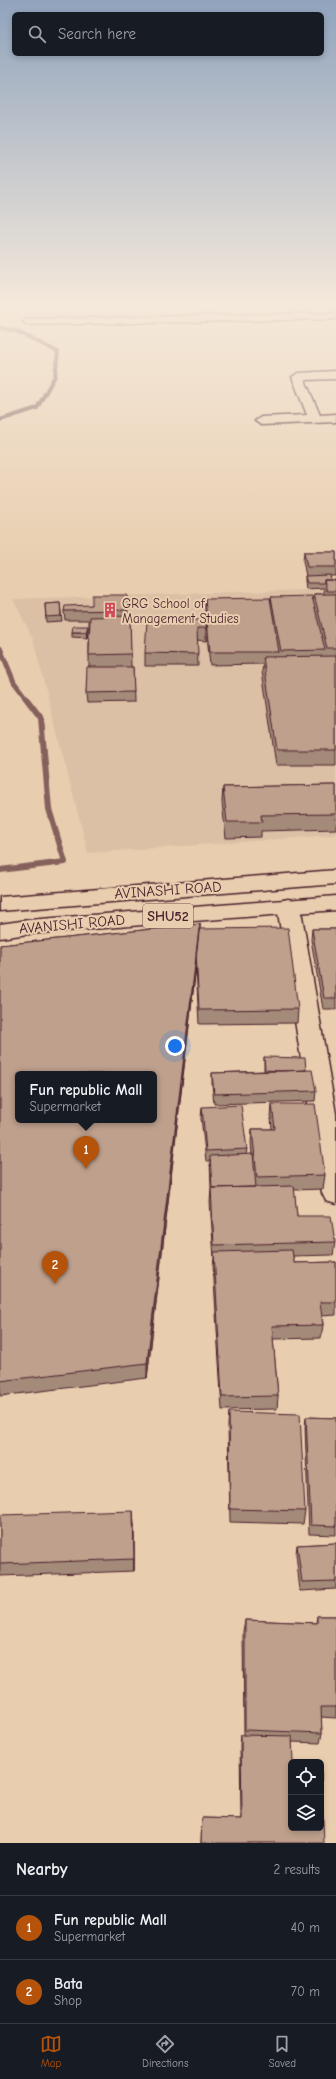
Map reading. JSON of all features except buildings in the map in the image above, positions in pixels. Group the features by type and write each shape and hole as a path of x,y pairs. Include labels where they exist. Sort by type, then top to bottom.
{"street":[{"path":"304,392 315,419"},
{"path":"261,421 332,418 336,430"},
{"name":"AVINASHI ROAD","path":"0,904 336,877"},
{"name":"AVANISHI ROAD","path":"0,931 28,927 336,902"},
{"path":"288,906 336,1193"}],"shaded area":[{"path":"336,589 336,835 88,853 33,639 13,599"}],"waterway":[{"path":"0,420 37,408 46,392"},
{"path":"0,648 14,682 26,698"},
{"path":"0,870 65,862 49,809 41,718 25,697"}],"place":[{"name":"GRG School of Management Studies","path":"110,610"},
{"name":"Fun republic Mall","path":"86,1169"},
{"name":"Bata","path":"55,1284"}]}
